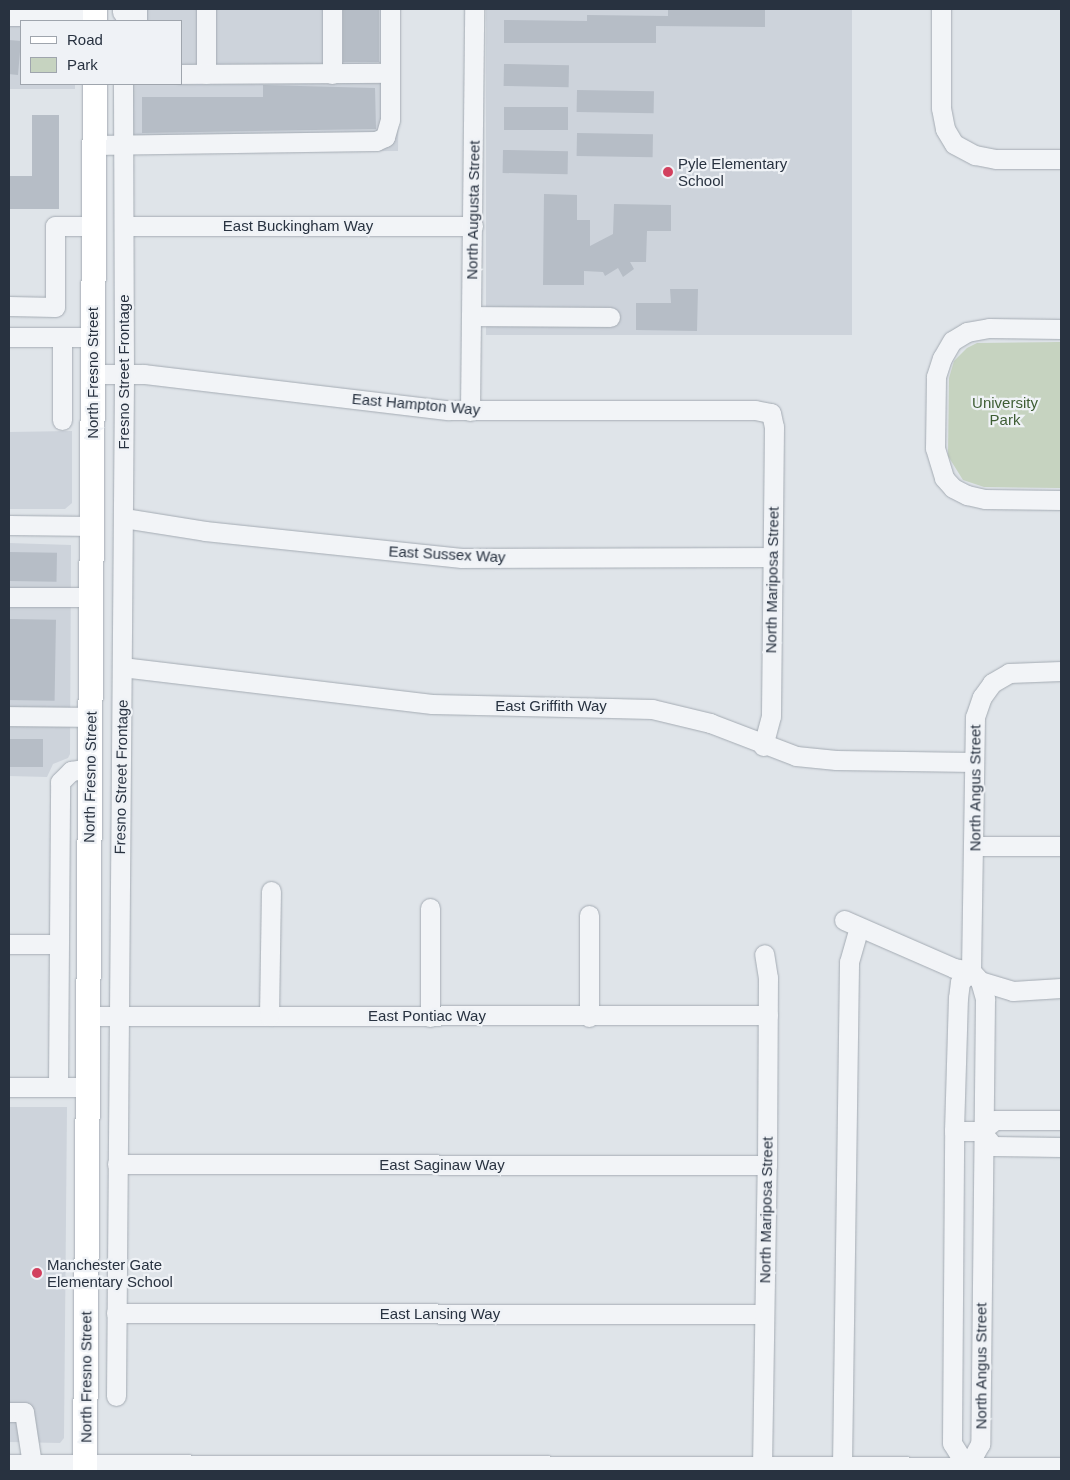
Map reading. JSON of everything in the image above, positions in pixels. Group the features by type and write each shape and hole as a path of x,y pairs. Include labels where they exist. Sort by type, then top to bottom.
{"main road":[{"name":"North Fresno Street","path":"86,1468 87,1016 93,526 92,337 95,85"}],"street":[{"path":"206,9 206,74"},
{"path":"332,9 332,74"},
{"path":"94,145 128,149 376,141 385,137 389,130 390,9"},
{"name":"North Augusta Street","path":"470,411 474,9"},
{"path":"941,9 940,108 945,129 954,144 975,155 996,159 1061,159"},
{"path":"9,16 95,15"},
{"path":"182,74 390,73"},
{"name":"Fresno Street Frontage","path":"116,1396 124,518 124,226 128,149 124,85"},
{"path":"9,306 55,307 56,226 94,226"},
{"name":"East Buckingham Way","path":"124,226 473,226"},
{"path":"471,316 610,317"},
{"path":"1061,328 989,328 967,332 952,341 942,358 936,377 935,448 944,478 952,488 968,495 985,499 1061,500"},
{"path":"9,337 92,337"},
{"path":"62,337 62,420"},
{"name":"East Hampton Way","path":"92,374 124,374 470,411 755,410 771,413"},
{"name":"North Mariposa Street","path":"763,746 771,716 774,427 771,413"},
{"name":"East Sussex Way","path":"124,518 205,530 462,558 772,557"},
{"path":"9,525 93,526"},
{"path":"9,597 92,597"},
{"name":"East Griffith Way","path":"122,667 432,704 652,709 710,723 763,746 796,756 836,760 974,762"},
{"name":"North Angus Street","path":"976,976 960,982 954,1131 952,1443 968,1467 980,1444 981,1131 985,998 976,976 974,762 976,717 982,697 992,683 1009,673 1023,670 1061,670"},
{"path":"9,716 91,717"},
{"path":"58,1087 60,782 71,772 90,768"},
{"path":"975,846 1061,846"},
{"path":"269,1016 271,891"},
{"path":"430,908 430,1016"},
{"path":"589,915 589,1016"},
{"path":"839,1468 851,923 954,968 1013,991 1061,988"},
{"path":"9,944 58,944"},
{"name":"North Mariposa Street","path":"762,1467 768,1015 764,954"},
{"name":"East Pontiac Way","path":"87,1016 768,1015"},
{"path":"9,1087 87,1087"},
{"path":"954,1131 981,1131 995,1120 1061,1120"},
{"path":"981,1131 993,1146 1061,1146"},
{"name":"East Saginaw Way","path":"117,1164 767,1165"},
{"name":"East Lansing Way","path":"116,1313 763,1314"},
{"path":"9,1412 24,1412 25,1431 19,1464 86,1468 1061,1467"}],"shaded area":[{"path":"9,9 20,20 20,85 75,85 75,89 9,89"},
{"path":"115,9 400,9 398,151 116,153 115,85 182,85 182,20 115,20"},
{"name":"Pyle Elementary School","path":"486,9 852,9 852,335 486,335"},
{"path":"72,431 72,503 65,509 9,509 9,432"},
{"path":"9,543 71,545 70,754 68,758 53,764 47,777 9,776"},
{"name":"Manchester Gate Elementary School","path":"9,1107 67,1107 64,1438 60,1443 9,1442"}],"green space":[{"name":"University Park","path":"1061,342 1061,488 984,487 963,480 948,456 949,378 954,361 967,348 977,343"}],"building":[{"path":"343,9 379,9 379,62 343,62"},
{"path":"668,9 765,9 765,27 656,26 656,43 504,43 504,20 587,21 587,15 668,16"},
{"path":"9,40 20,41 18,75 9,74"},
{"path":"504,64 569,65 569,87 504,86"},
{"path":"263,85 375,88 376,129 142,133 142,97 263,97"},
{"path":"577,90 654,91 654,113 577,112"},
{"path":"504,107 568,107 568,130 504,130"},
{"path":"32,115 59,115 59,209 9,209 9,176 32,176"},
{"path":"577,133 653,134 653,157 577,156"},
{"path":"503,150 568,151 568,174 503,173"},
{"path":"544,194 577,195 577,220 590,220 590,246 613,234 614,204 671,205 671,231 647,231 646,262 630,262 634,269 623,277 618,268 605,276 603,272 584,271 584,285 543,285"},
{"path":"670,289 698,289 697,331 636,330 636,303 671,303"},
{"path":"9,552 57,553 56,582 9,581"},
{"path":"9,619 56,620 55,701 9,700"},
{"path":"9,739 43,739 43,767 9,767"}],"place":[{"name":"Pyle Elementary School","path":"668,172"},
{"name":"Manchester Gate Elementary School","path":"37,1273"}]}
